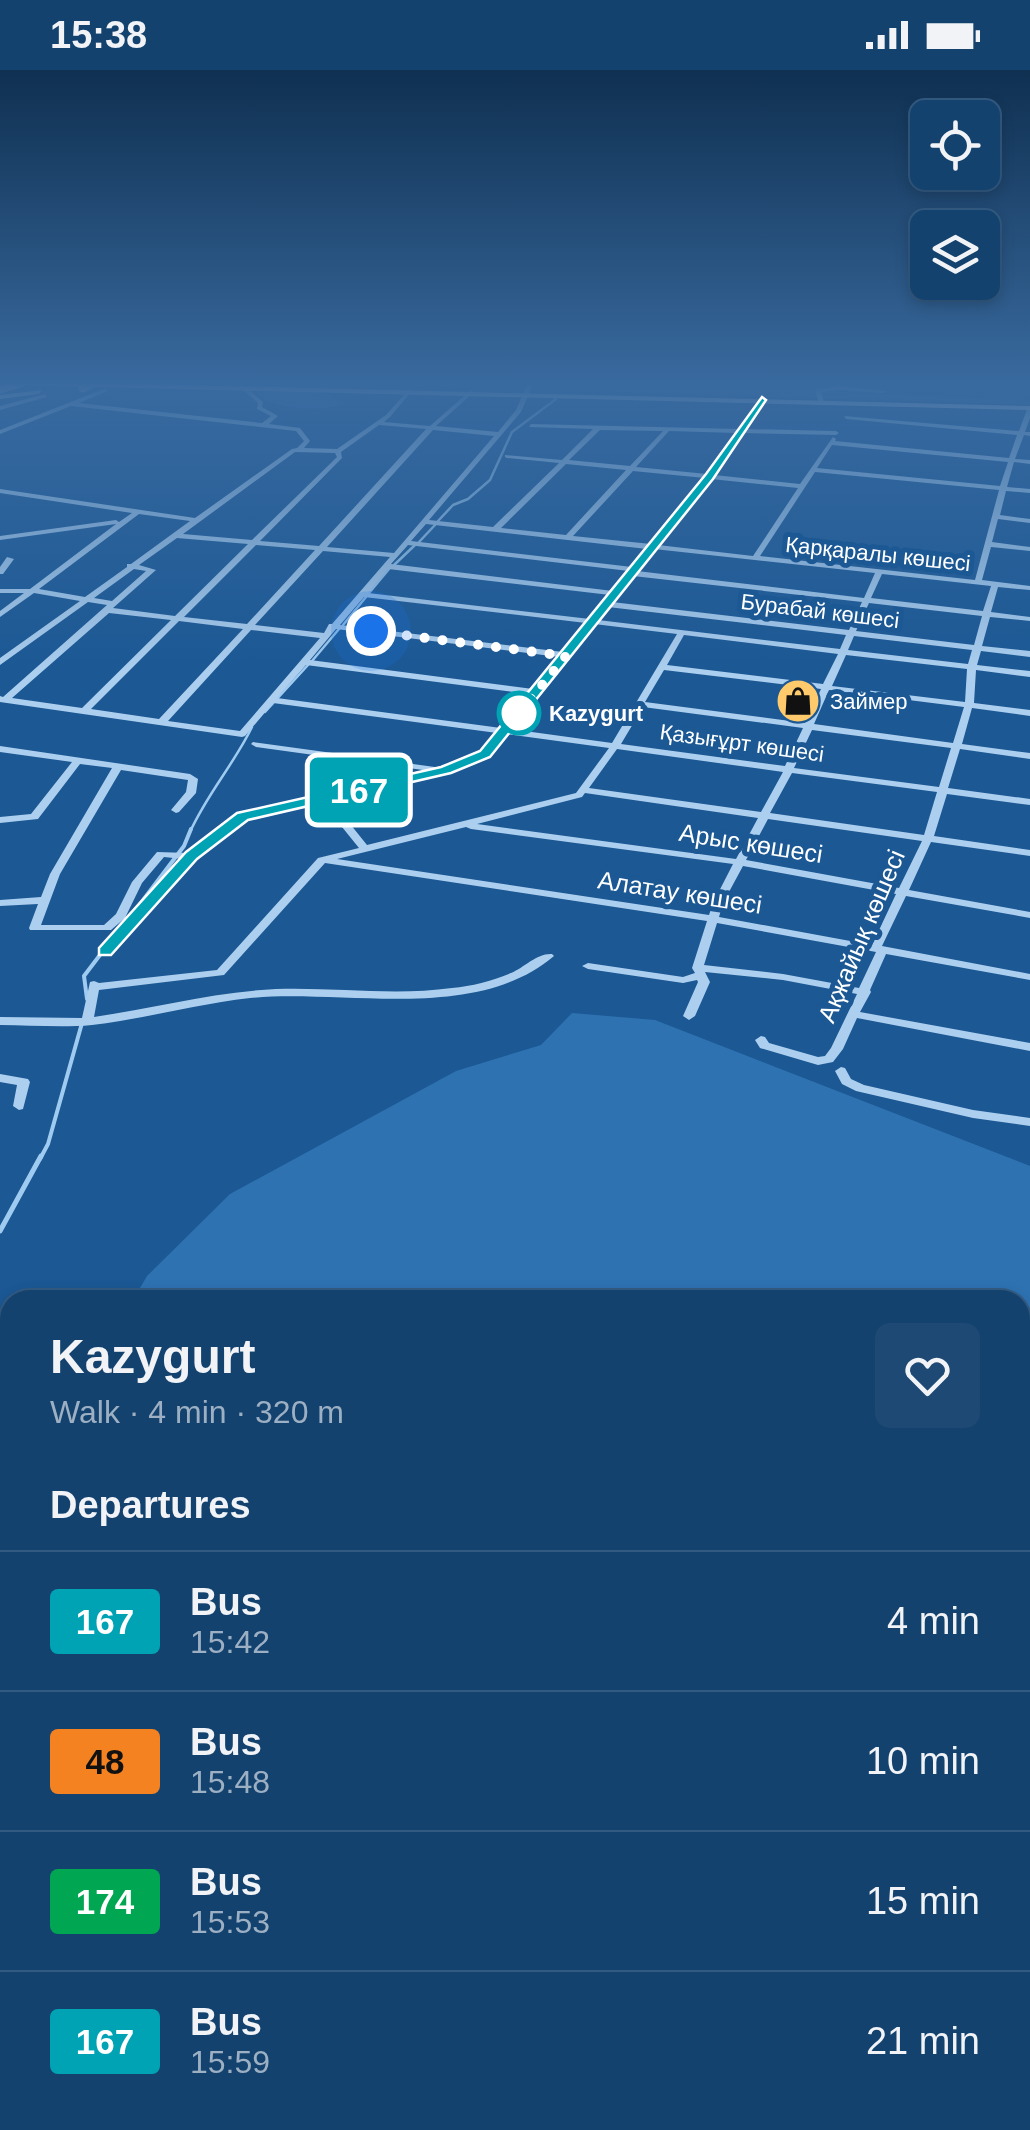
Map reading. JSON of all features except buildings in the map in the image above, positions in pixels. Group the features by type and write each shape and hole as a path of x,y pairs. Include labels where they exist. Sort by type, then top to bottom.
{"street":[{"path":"0,662 254,479"},
{"path":"84,711 317,479"},
{"path":"162,722 386,479"},
{"path":"3,699 242,734 461,479"},
{"path":"496,529 546,479"},
{"path":"567,538 620,479"},
{"path":"105,951 181,855 242,816 446,770 480,758 707,479"},
{"path":"739,479 802,486"},
{"path":"755,558 807,479"},
{"path":"909,479 1030,491"},
{"path":"978,582 1006,479"},
{"path":"0,491 196,520"},
{"path":"0,499 32,494"},
{"path":"0,615 118,522 137,512"},
{"path":"996,517 1030,520"},
{"path":"0,538 118,522"},
{"name":"Қарқаралы көшесі","path":"424,522 1030,588"},
{"path":"174,535 395,555"},
{"path":"408,542 1030,618"},
{"path":"989,544 1030,549"},
{"path":"0,560 10,559 0,572"},
{"path":"3,699 152,570 130,566"},
{"path":"385,566 614,594"},
{"path":"689,1016 704,982 700,972 718,903 788,770 880,571"},
{"name":"Ақжайық көшесі","path":"761,1040 764,1045 824,1061 833,1055 854,1014 882,951 876,947 928,838 970,705 972,666 994,584"},
{"path":"0,590 34,591 175,618 324,636"},
{"path":"360,594 1030,674"},
{"name":"Бурабай көшесі","path":"606,604 1030,654"},
{"path":"332,626 566,656"},
{"path":"86,1022 94,986 214,974 224,969 322,860 578,795 615,746 681,634"},
{"path":"302,662 536,692"},
{"path":"662,666 1030,712"},
{"name":"Қазығұрт көшесі","path":"270,700 1030,802"},
{"path":"641,704 1030,756"},
{"path":"256,744 446,770"},
{"path":"0,749 194,779 191,793 176,810"},
{"path":"0,820 34,817 76,763"},
{"path":"117,768 55,874 34,928 107,928 121,916 146,870 161,854 181,855"},
{"path":"584,790 1030,853"},
{"path":"324,798 365,849"},
{"name":"Арыс көшесі","path":"464,825 738,862 1030,915"},
{"name":"Алатау көшесі","path":"322,860 712,919 1030,977"},
{"path":"0,903 45,900"},
{"path":"0,1021 86,1022 273,993 382,997 435,994 524,974 548,956"},
{"path":"588,966 682,980 700,972 783,977 865,992"},
{"path":"854,1014 1030,1047"},
{"path":"842,1071 846,1081 860,1088 973,1114 1030,1122"},
{"path":"0,1078 24,1082 19,1106"}],"shaded area":[{"path":"572,1013 655,1020 1030,1166 1030,1290 139,1290 147,1276 230,1194 456,1071 541,1045"}],"waterway":[{"path":"438,521 453,505 468,499 490,479"},
{"path":"419,542 435,525"},
{"path":"394,565 415,545"},
{"path":"369,593 389,569"},
{"path":"343,625 366,597"},
{"path":"312,661 339,629"},
{"path":"265,712 308,665"},
{"path":"190,832 252,727"},
{"path":"131,916 184,846 191,829"},
{"path":"87,999 84,976 103,951"},
{"path":"40,1159 48,1144 82,1023"},
{"path":"0,1231 41,1156"}],"bus line":[{"name":"167","path":"105,951 191,856 242,816 446,770 485,754 707,479"}],"place":[{"name":"Займер","path":"798,701"},
{"name":"Kazygurt","path":"519,713"}],"route":[{"path":"371,631 566,656 519,713"}]}
